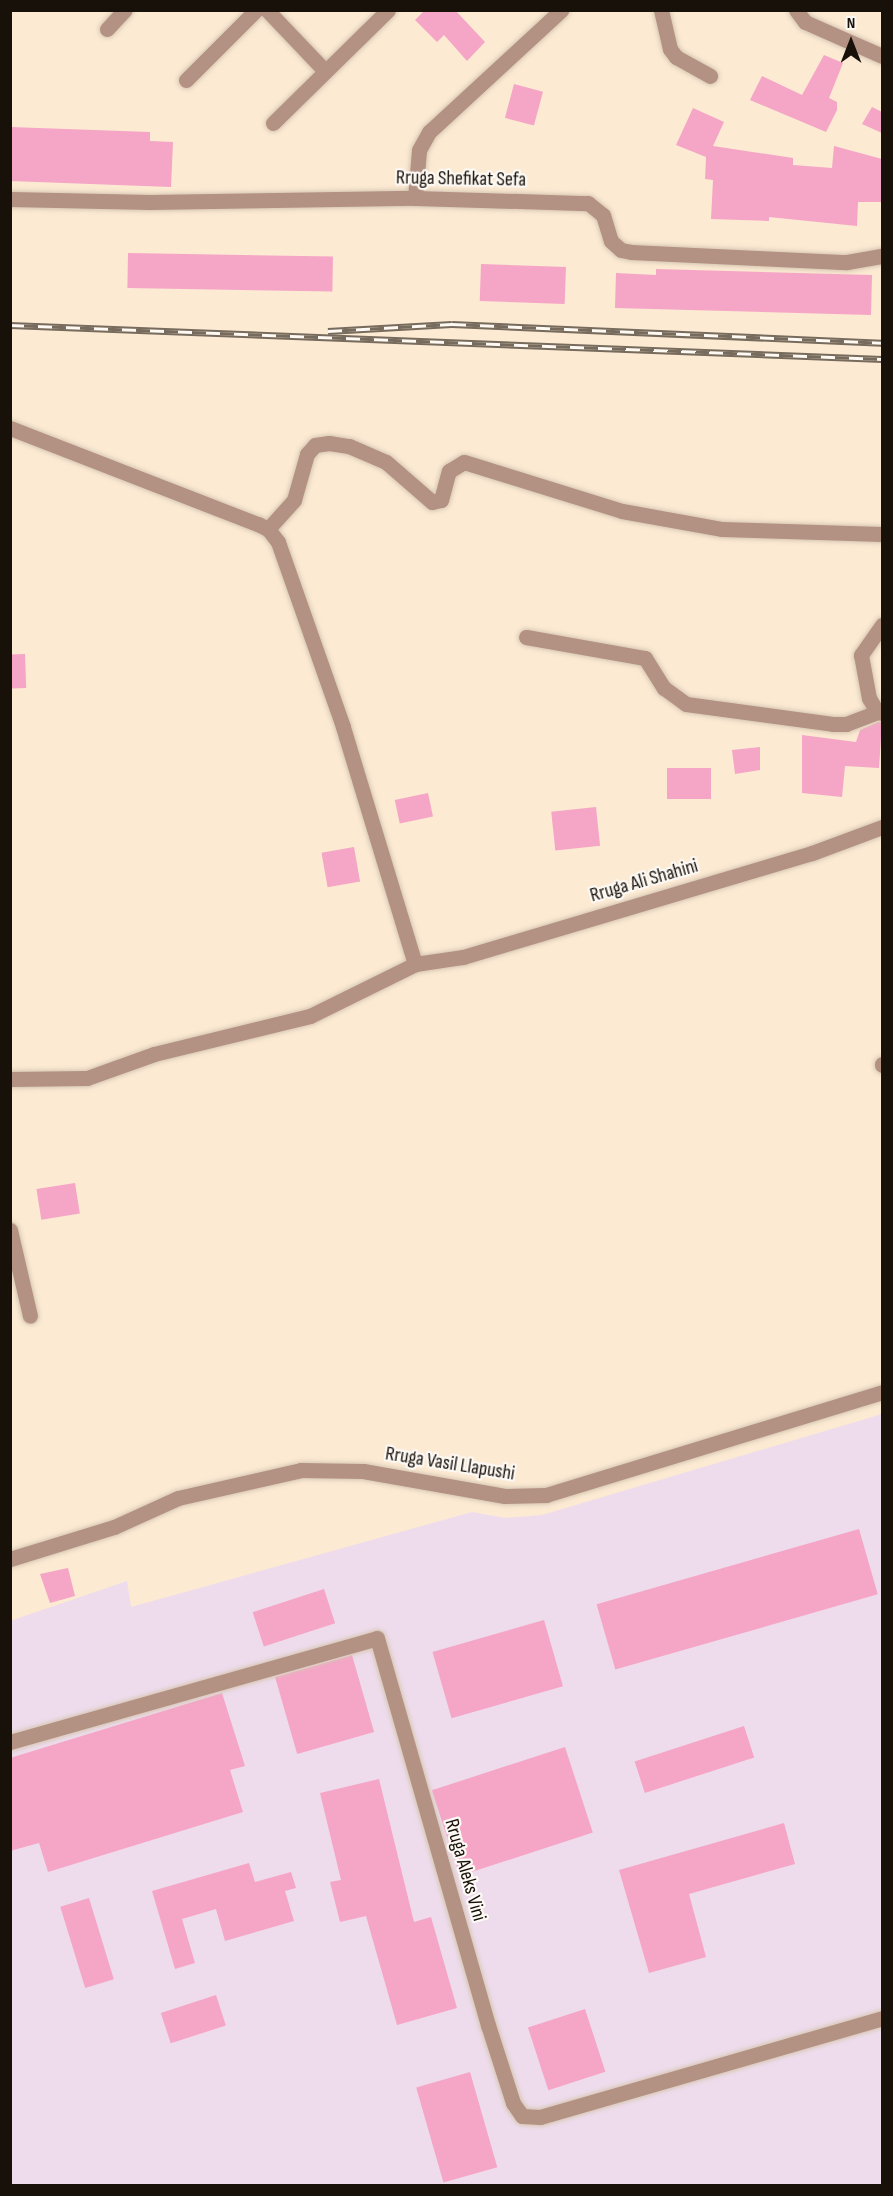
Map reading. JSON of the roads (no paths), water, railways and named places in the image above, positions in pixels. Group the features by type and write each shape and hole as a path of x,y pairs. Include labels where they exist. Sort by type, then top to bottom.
{"street":[{"path":"107,29 125,10"},
{"path":"186,80 256,10"},
{"path":"267,10 325,71"},
{"path":"273,123 388,10"},
{"path":"416,198 419,150 429,132 561,10"},
{"path":"661,10 670,49 676,57 710,75"},
{"path":"796,10 805,22 882,57"},
{"name":"Rruga Shefikat Sefa","path":"10,199 150,202 416,198 588,203 603,215 611,241 631,252 847,262 882,256"},
{"path":"10,428 268,529 283,554 343,727 415,964"},
{"path":"268,529 294,500 307,454 315,445 329,443 349,446 386,462 432,502 441,500 449,471 464,462 622,511 722,530 882,534"},
{"path":"526,637 645,658 664,688 686,704 846,724 880,712 869,698 861,655 882,625"},
{"name":"Rruga Ali Shahini","path":"10,1079 87,1078 154,1054 310,1016 415,964 506,944 812,853 882,827"},
{"path":"10,1230 30,1316"},
{"name":"Rruga Vasil Llapushi","path":"10,1559 114,1527 178,1498 301,1470 363,1471 506,1496 546,1495 882,1392"},
{"name":"Rruga Aleks Vini","path":"10,1742 376,1638 488,2025 513,2103 522,2116 540,2117 882,2018"}],"railway":[{"path":"328,331 452,324 882,343"},
{"path":"10,325 882,359"}]}
